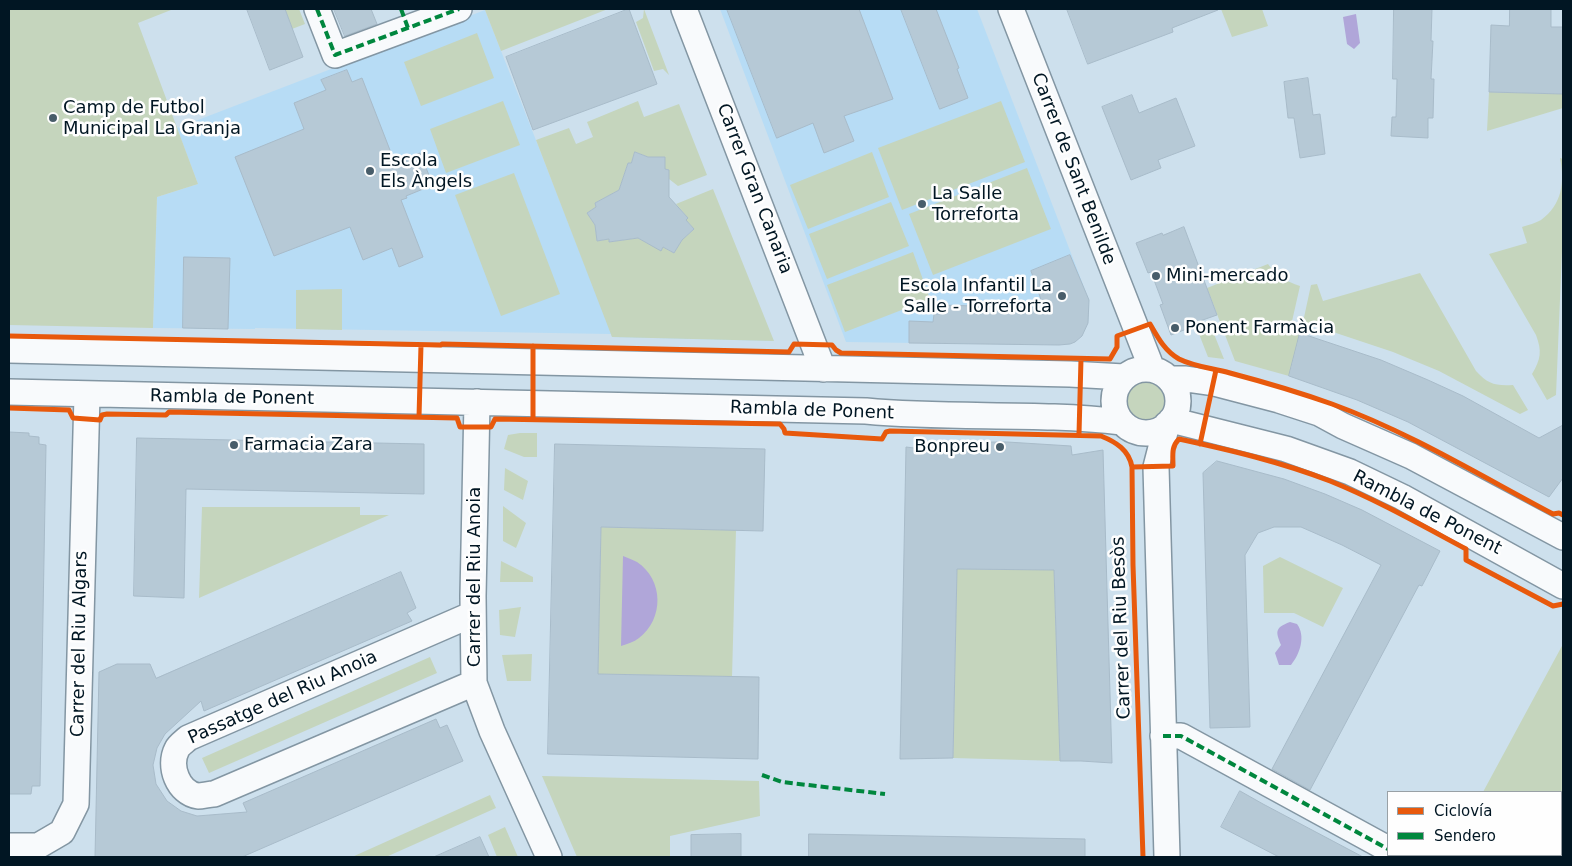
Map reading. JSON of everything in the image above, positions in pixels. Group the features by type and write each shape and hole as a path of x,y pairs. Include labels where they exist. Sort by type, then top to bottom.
{"street":[{"path":"317,9 335,55 405,18 459,9"},
{"name":"Carrer Gran Canaria","path":"684,9 823,369"},
{"name":"Carrer de Sant Benilde","path":"1011,9 1135,330 1145,374"},
{"path":"9,350 823,369 1145,374 1214,383 1279,400 1319,413 1343,426 1411,456 1563,537"},
{"path":"454,361 448,370 449,392 466,401"},
{"path":"502,402 507,382 506,362"},
{"path":"1127,426 1144,433 1157,431 1169,422 1175,414 1178,402 1176,390 1145,374"},
{"path":"1145,374 1117,387 1114,399 1116,412 1156,466"},
{"name":"Rambla de Ponent","path":"9,392 866,411 900,414 1079,418 1127,426"},
{"name":"Carrer del Riu Algars","path":"9,846 38,846 62,832 76,804 87,395"},
{"name":"Carrer del Riu Anoia","path":"466,401 474,683 492,731 548,857"},
{"path":"1167,857 1156,466 1169,422"},
{"name":"Rambla de Ponent","path":"1169,422 1286,450 1350,472 1402,497 1563,586"},
{"name":"Passatge del Riu Anoia","path":"473,614 188,738 177,748 173,763 176,778 185,790 198,796 214,794 474,683"},
{"path":"1163,736 1181,736 1387,848"}],"shaded area":[{"name":"La Salle Torreforta","path":"720,9 977,9 1089,300 1088,323 1082,336 1070,344 1059,345 846,342"},
{"name":"Escola Els Àngels","path":"485,10 586,268 774,341 612,337 611,334 153,328 157,197 198,184 177,128"},
{"path":"1356,14 1360,43 1354,49 1347,44 1343,17"},
{"path":"623,556 637,562 646,570 656,589 658,600 653,621 647,630 637,639 621,646"},
{"path":"1290,622 1297,624 1300,629 1301,645 1291,665 1279,665 1275,653 1281,645 1277,634 1281,626"}],"green space":[{"path":"9,9 171,10 138,23 198,184 157,197 153,328 9,325"},
{"path":"285,9 299,9 305,24 292,29"},
{"path":"608,9 501,51 485,10"},
{"path":"644,9 669,75 663,69 654,71 636,22 643,18"},
{"path":"1221,9 1262,9 1268,26 1232,37"},
{"path":"477,33 494,78 421,106 404,62"},
{"path":"1489,92 1563,94 1563,108 1487,131"},
{"path":"503,101 520,145 446,173 430,129"},
{"path":"638,101 644,117 679,104 707,175 678,186 669,179 669,170 665,169 665,157 648,157 635,152 631,163 628,163 619,190 595,203 596,207 587,213 595,225 597,241 609,239 609,242 638,238 661,250 663,247 674,253 682,240 694,229 686,220 688,218 676,204 713,189 774,341 612,337 536,140 569,128 576,144 593,137 587,122"},
{"path":"1001,101 1025,162 902,210 878,148"},
{"path":"872,152 889,197 808,229 790,185"},
{"path":"1560,158 1563,159 1563,227 1556,395 1547,400 1532,374 1540,355 1536,335 1489,254 1527,243 1522,227 1541,220 1554,207 1562,184"},
{"path":"1027,168 1051,229 933,275 909,214"},
{"path":"514,173 560,294 501,316 455,195"},
{"path":"891,202 909,246 827,279 809,234"},
{"path":"913,252 930,299 845,332 827,285"},
{"path":"1268,264 1282,278 1300,286 1290,330 1300,333 1289,376 1235,361 1207,288"},
{"path":"1420,273 1476,371 1484,379 1492,383 1513,385 1528,410 1520,414 1439,371 1393,352 1303,322 1311,285 1317,284 1323,301"},
{"path":"342,289 342,330 296,329 296,290"},
{"path":"1212,329 1224,359 1208,357 1199,334"},
{"path":"1143,378 1155,382 1161,388 1165,400 1161,412 1155,418 1143,422 1131,418 1125,412 1121,400 1125,388 1131,382"},
{"path":"537,433 537,457 524,457 504,449 508,435"},
{"path":"505,468 528,481 523,500 504,490"},
{"path":"503,506 526,523 516,548 503,541"},
{"path":"202,507 360,507 360,515 389,515 199,598"},
{"path":"601,527 736,530 732,677 598,674"},
{"path":"1280,557 1343,588 1323,627 1294,613 1264,613 1263,566"},
{"path":"501,561 533,577 533,582 500,582"},
{"path":"957,569 1054,570 1060,761 953,758"},
{"path":"521,607 515,637 500,635 499,610"},
{"path":"1563,644 1563,857 1448,857 1562,856 1562,791 1484,791"},
{"path":"532,654 531,681 507,681 502,655"},
{"path":"430,657 437,673 209,773 202,758"},
{"path":"542,776 759,781 760,816 670,836 670,857 577,857"},
{"path":"490,795 496,808 386,857 352,857"},
{"path":"505,827 518,857 497,857 488,835"}],"building":[{"path":"247,9 285,9 303,57 270,70"},
{"path":"334,9 371,9 377,24 345,36"},
{"path":"629,9 657,84 533,130 506,57"},
{"path":"727,9 859,9 893,99 844,116 854,141 824,153 813,123 777,138"},
{"path":"901,9 936,9 959,68 957,69 968,98 940,109"},
{"path":"1067,9 1218,10 1172,28 1173,32 1088,64"},
{"path":"1394,9 1432,9 1431,79 1434,79 1433,118 1428,118 1428,138 1391,136 1392,117 1396,117 1397,79 1393,79"},
{"path":"1510,9 1551,9 1551,27 1563,27 1563,94 1489,92 1491,25 1509,26"},
{"path":"347,70 352,82 362,78 395,163 420,153 433,185 401,200 423,257 399,267 392,248 363,260 350,227 274,256 235,157 304,129 294,103 326,90 321,80"},
{"path":"1308,78 1313,115 1320,114 1325,154 1300,158 1294,118 1288,118 1284,82"},
{"path":"1132,95 1139,113 1176,98 1195,146 1158,160 1161,168 1131,180 1102,107"},
{"path":"635,152 648,157 665,157 665,169 669,170 669,197 688,218 686,220 694,229 682,240 674,253 663,247 661,251 638,238 609,242 609,239 597,241 595,225 587,213 596,207 595,203 619,190 628,163 631,163"},
{"path":"1184,227 1217,315 1197,322 1197,325 1171,335 1160,305 1163,304 1151,272 1148,273 1136,243"},
{"name":"Escola Infantil La Salle - Torreforta","path":"1070,255 1089,300 1088,323 1082,336 1075,342 1059,345 909,343 909,321 933,322 934,314 940,314 940,305 1044,308 1031,271"},
{"path":"184,257 230,258 228,329 183,328"},
{"path":"1300,333 1381,360 1428,380 1463,396 1539,438 1563,425 1563,478 1549,497 1408,422 1357,400 1289,376"},
{"path":"9,432 29,433 29,436 39,437 39,444 46,445 40,786 32,786 31,794 9,794"},
{"path":"137,438 424,444 424,494 186,489 184,598 134,596"},
{"path":"1007,442 1071,446 1072,455 1103,450 1112,763 1060,761 1054,570 957,569 953,758 900,759 906,447 938,451 938,443"},
{"path":"555,444 765,449 763,531 601,527 598,674 759,677 758,759 548,754"},
{"path":"1217,461 1284,479 1325,494 1362,510 1440,551 1422,586 1419,585 1310,790 1272,769 1381,565 1301,527 1274,527 1258,533 1245,555 1250,727 1210,728 1203,473"},
{"path":"401,572 416,608 407,613 412,621 204,711 201,701 165,734 157,748 153,765 156,784 167,801 181,811 197,816 247,812 243,803 436,719 440,728 447,725 463,761 242,857 95,857 99,672 117,664 150,664 156,678"},
{"path":"1240,791 1363,857 1279,857 1221,827"},
{"path":"741,834 741,857 691,857 691,835"},
{"path":"809,834 1085,839 1085,857 809,857"},
{"path":"480,837 489,857 434,857"}],"marked path":[{"path":"317,9 335,55 459,9"},
{"path":"401,9 408,28"},
{"path":"1163,736 1181,736 1387,848"},
{"path":"762,775 782,782 885,794"}],"cycle path":[{"path":"9,336 789,352 794,344 832,345 841,353 1110,359 1117,347 1117,336 1150,324 1166,348 1174,356 1185,362 1294,391 1361,415 1417,441 1553,514 1559,513 1563,515"},
{"path":"419,417 421,345"},
{"path":"533,346 533,419"},
{"path":"1079,434 1081,359"},
{"path":"1200,444 1216,370"},
{"name":"Carrer del Riu Besòs","path":"9,408 69,410 73,418 100,420 102,415 107,414 166,415 169,412 457,418 460,427 491,427 495,419 780,424 785,433 882,439 886,432 890,431 1101,436 1121,447 1128,456 1132,467 1133,565 1143,857"},
{"path":"1132,467 1173,466 1174,448 1179,439 1293,468 1347,488 1416,522 1466,549 1466,560 1553,606 1563,604"}],"place":[{"name":"Camp de Futbol Municipal La Granja","path":"53,118"},
{"name":"Escola Els Àngels","path":"370,171"},
{"name":"La Salle Torreforta","path":"922,204"},
{"name":"Mini-mercado","path":"1156,276"},
{"name":"Escola Infantil La Salle - Torreforta","path":"1062,296"},
{"name":"Ponent Farmàcia","path":"1175,328"},
{"name":"Farmacia Zara","path":"234,445"},
{"name":"Bonpreu","path":"1000,447"}]}
